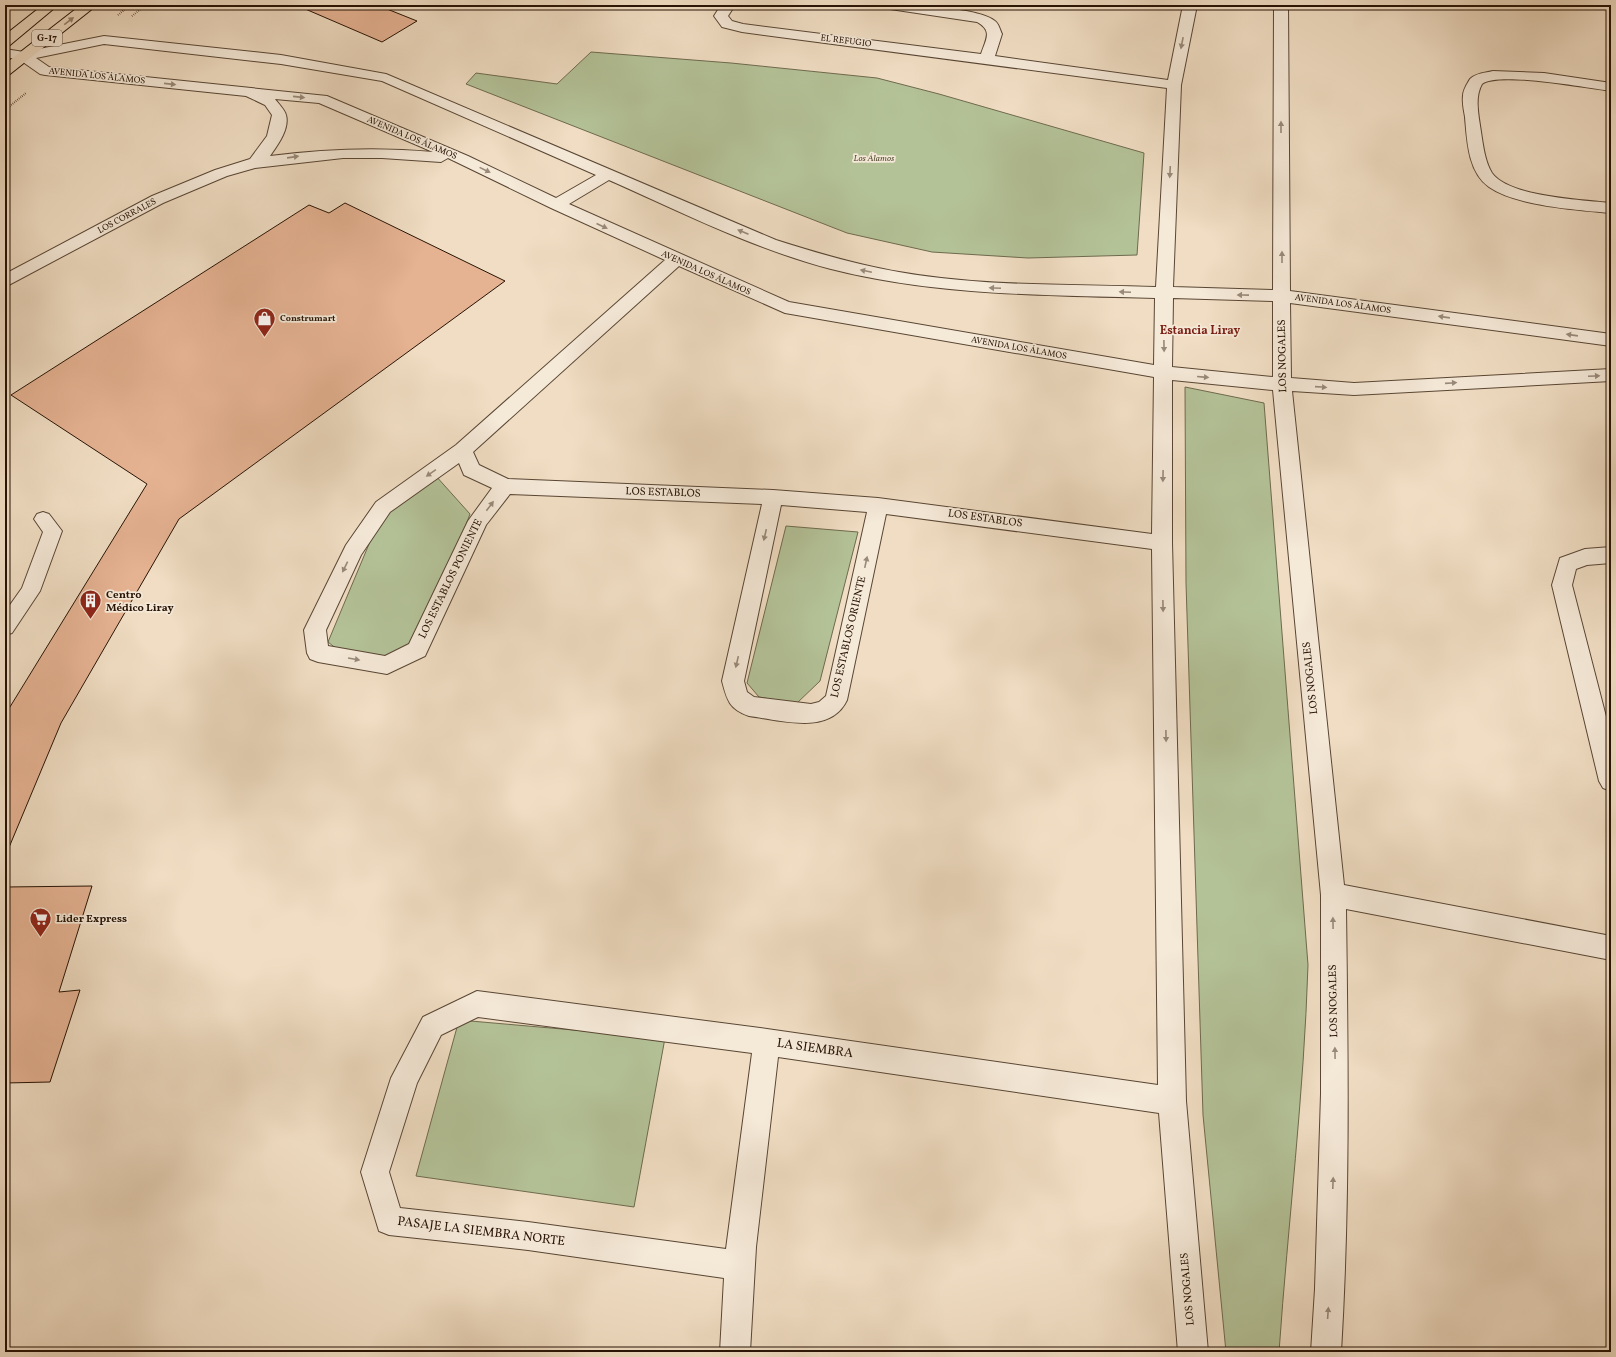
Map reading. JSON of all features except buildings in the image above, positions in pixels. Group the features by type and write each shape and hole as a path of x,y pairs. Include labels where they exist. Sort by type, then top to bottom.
{"main road":[{"name":"G-17","path":"5,42 51,5"},
{"name":"G-17","path":"5,71 90,5"}],"street":[{"name":"EL REFUGIO","path":"728,5 721,16 727,24 742,28 987,59 1174,85"},
{"path":"890,5 981,18 991,24 996,34 987,59"},
{"name":"LOS NOGALES","path":"1190,5 1174,85 1164,293 1165,373 1162,543 1172,1101 1193,1352"},
{"name":"LOS NOGALES","path":"1281,5 1282,384 1333,895 1335,1094 1330,1289 1326,1352"},
{"name":"AVENIDA LOS ÁLAMOS","path":"24,56 104,40 294,60 386,78 425,93 770,244 833,264 900,278 982,287 1282,296 1611,340"},
{"path":"5,53 24,56"},
{"name":"AVENIDA LOS ÁLAMOS","path":"24,56 45,70 322,99 463,159 557,205 785,307 1165,373 1282,384 1354,389 1611,375"},
{"path":"1611,87 1516,75 1480,79 1473,86 1470,96 1479,160 1487,177 1498,186 1516,194 1541,199 1611,208"},
{"path":"248,92 270,102 279,115 278,129 274,140 255,163"},
{"name":"LOS CORRALES","path":"5,282 149,203 209,178 255,163 321,153 396,153 463,159"},
{"path":"557,205 608,174"},
{"path":"463,450 676,259"},
{"name":"LOS ESTABLOS PONIENTE","path":"463,450 382,507 354,551 315,630 318,653 387,665 417,650 478,522 505,486"},
{"name":"LOS ESTABLOS","path":"463,450 471,470 505,486 774,497 878,505 1162,543"},
{"name":"LOS ESTABLOS ORIENTE","path":"774,497 733,681 737,697 749,706 811,714 826,710 836,700 878,505"},
{"path":"1611,555 1585,557 1567,564 1562,584 1611,780"},
{"path":"1333,895 1611,948"},
{"name":"PASAJE LA SIEMBRA NORTE","path":"740,1266 528,1236 389,1221 375,1172 405,1078 432,1026 477,1004 767,1042"},
{"name":"LA SIEMBRA","path":"734,1352 740,1266 767,1042 1172,1101"}],"lane":[{"path":"5,627 30,591 53,531 44,519"}],"green space":[{"name":"Los Álamos","path":"591,52 731,63 877,78 939,94 1144,153 1137,255 1028,258 932,252 847,233 466,84 476,73 557,84"},
{"path":"1185,387 1264,403 1308,965 1303,1062 1279,1352 1226,1352 1203,1115 1186,583"},
{"path":"435,475 470,514 426,633 401,655 352,661 328,642 382,513"},
{"path":"786,526 858,532 820,681 796,704 759,697 747,683"},
{"path":"459,1020 665,1038 634,1207 416,1176"}],"place":[{"name":"Construmart","path":"264,338"},
{"name":"Centro Médico Liray","path":"91,620"},
{"name":"Lider Express","path":"40,938"}],"district":[{"name":"Estancia Liray","path":"1200,331"}]}
